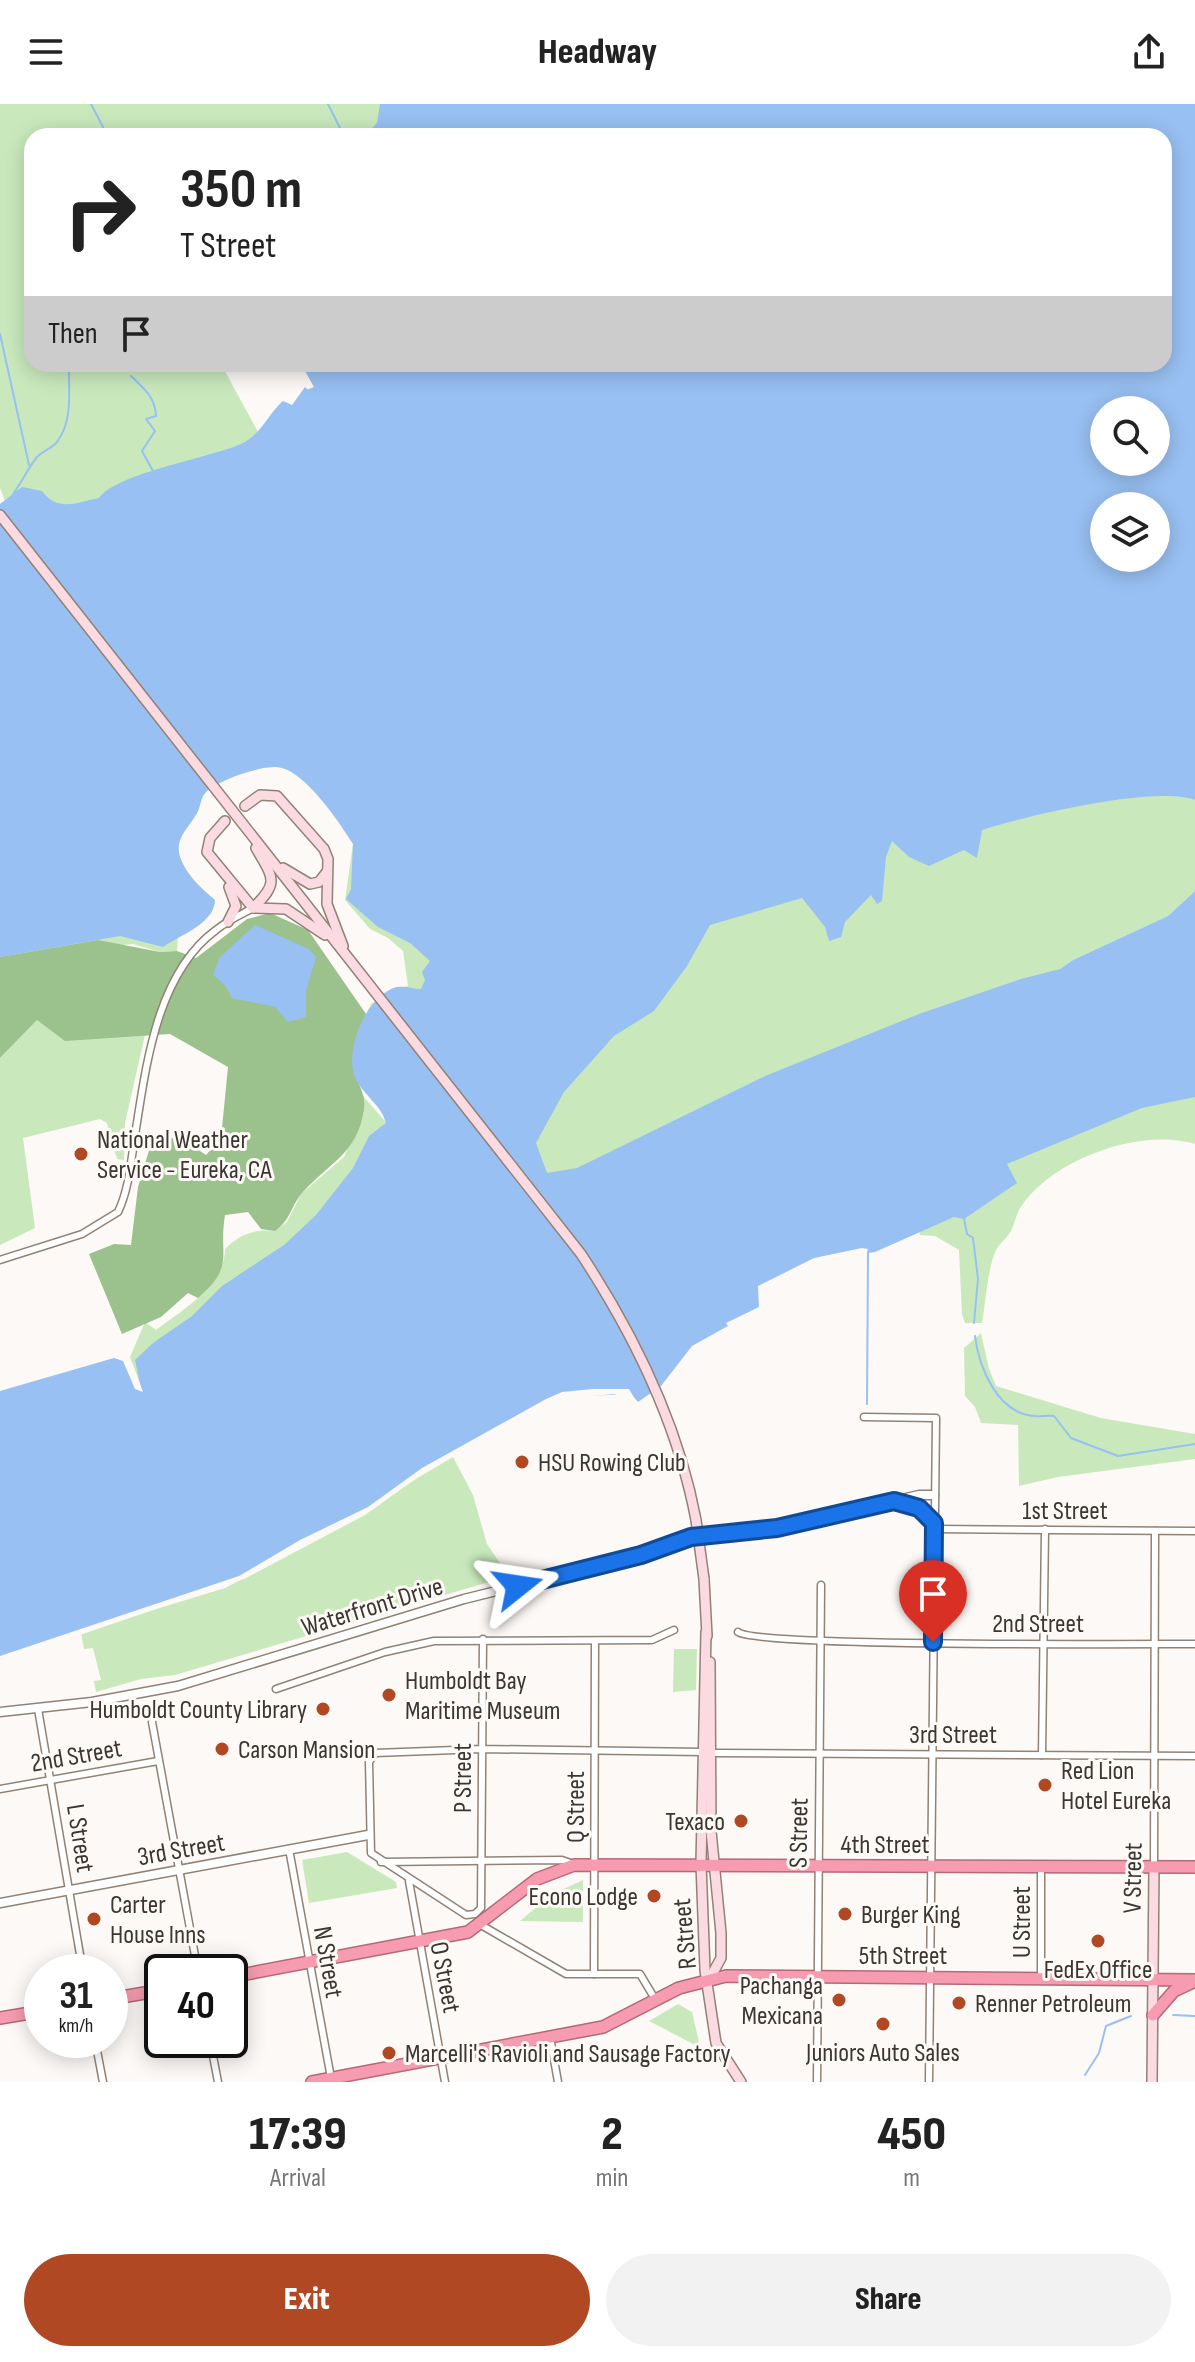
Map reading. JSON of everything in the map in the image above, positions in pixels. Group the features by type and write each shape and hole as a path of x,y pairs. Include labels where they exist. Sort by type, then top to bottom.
{"highway":[{"name":"4th Street","path":"248,1974 457,1935 537,1879 554,1870 574,1865 1195,1867"},
{"name":"5th Street","path":"312,2082 603,2027 655,1999 726,1976 1195,1981"},
{"path":"1153,2015 1174,1991 1195,1981"},
{"path":"0,2018 24,2014"}],"main road":[{"path":"0,515 347,956"},
{"path":"245,806 260,795 280,798 324,849 327,904 347,956"},
{"path":"239,818 272,882 270,891 253,908"},
{"path":"225,821 210,838 207,848 236,901 228,922"},
{"path":"267,854 308,884 319,882 327,870"},
{"path":"224,876 253,908"},
{"path":"253,908 279,907 302,916 347,956"},
{"name":"R Street","path":"347,956 581,1254 623,1322 654,1385 676,1445 694,1512 704,1579 707,1752 705,1970 709,1980"},
{"name":"R Street","path":"706,1864 719,1902 721,1958 709,1980"},
{"name":"V Street","path":"1152,2082 1154,1867"},
{"path":"709,1980 710,2015 716,2043 741,2082"}],"street":[{"path":"0,1260 82,1234 118,1212 126,1188 147,1066 166,1003 195,949 228,922 253,908"},
{"path":"864,1417 936,1418 929,2082"},
{"name":"Waterfront Drive","path":"0,1712 38,1709 178,1686 464,1599 641,1555 691,1537 777,1528 934,1495"},
{"path":"894,1501 919,1508 934,1526"},
{"name":"1st Street","path":"934,1526 1195,1531"},
{"path":"1042,1755 1045,1529"},
{"name":"V Street","path":"1154,1867 1155,1531"},
{"name":"S Street","path":"817,2082 821,1585"},
{"path":"276,1689 402,1648 434,1641 658,1639 674,1630"},
{"name":"2nd Street","path":"738,1632 749,1638 821,1640 1195,1644"},
{"name":"P Street","path":"478,1920 481,1908 483,1639"},
{"name":"Q Street","path":"594,1974 595,1641"},
{"name":"L Street","path":"38,1709 80,1954"},
{"path":"152,1722 195,1954"},
{"name":"3rd Street","path":"0,1903 368,1835 369,1762 375,1753 382,1750 1195,1756"},
{"name":"2nd Street","path":"0,1789 158,1761"},
{"path":"368,1835 369,1850 381,1862 566,1974 640,1974 655,1999"},
{"name":"N Street","path":"289,1849 331,2080"},
{"name":"4th Street","path":"381,1862 562,1860 574,1865"},
{"name":"U Street","path":"1041,1867 1041,1978"},
{"name":"O Street","path":"409,1880 445,2082"},
{"path":"550,2037 558,2082"},
{"path":"98,2058 103,2082"},
{"path":"213,2058 218,2082"}],"green space":[{"path":"0,104 702,104 677,128 24,128 24,372 225,372 258,432 283,401 293,406 307,389 314,387 306,372 349,372 315,409 99,519 0,504 5,501 0,488"},
{"path":"1195,104 1195,891 1168,916 1060,969 558,1188 415,1132 141,1389 130,1357 145,1322 156,1330 200,1296 218,1274 225,1249 236,1240 254,1232 275,1231 287,1222 301,1194 344,1157 364,1108 363,1096 385,1121 383,1111 371,1100 361,1025 371,1004 392,989 408,986 403,951 388,938 370,929 345,900 353,844 331,812 301,779 274,767 232,778 203,796 197,813 181,839 179,850 190,876 215,900 214,907 207,918 178,936 177,951 160,952 133,944 0,957 0,833 1144,372 1172,372 1172,128"},
{"path":"270,913 308,930 366,1014 355,1044 353,1060 364,1099 361,1124 349,1147 303,1192 280,1227 275,1231 261,1229 248,1212 225,1215 223,1260 210,1287 198,1298 188,1293 161,1317 122,1334 89,1254 114,1244 131,1245 138,1187 154,1134 185,1141 206,1155 221,1138 228,1067 170,1034 65,1041 37,1020 0,1058 0,957 98,940 160,952 177,951 196,958 247,919"},
{"path":"37,1020 145,1035 125,1123 124,1160 117,1159 107,1123 100,1119 23,1138 35,1228 0,1245 0,1058"},
{"path":"1195,1057 1195,1144 1150,1140 1099,1151 1053,1175 1034,1190 1020,1208 1011,1231 996,1250 982,1323 965,1323 962,1314 959,1250 935,1236 920,1235 919,1230 867,1253 867,1249 862,1248 814,1258 759,1286 759,1307 727,1322 728,1326 688,1344 654,1385 640,1354 767,1274 920,1209 1000,1166 1004,1157"},
{"path":"981,1333 996,1386 1101,1418 1195,1434 1195,1459 1058,1477 1019,1486 1018,1425 981,1423 975,1407 965,1396 964,1348"},
{"path":"453,1457 473,1495 487,1544 509,1576 175,1675 141,1679 96,1692 94,1681 101,1680 93,1648 84,1649 81,1632 225,1588"},
{"path":"674,1649 697,1649 696,1690 673,1692"},
{"path":"347,1852 396,1882 397,1888 309,1903 302,1860"},
{"path":"583,1880 583,1922 520,1921 551,1895"},
{"path":"678,2004 692,2012 702,2055 696,2065 691,2055 695,2045 649,2021"}],"water":[{"path":"380,104 1195,104 1195,800 1176,796 1121,799 1028,817 982,830 977,858 964,850 929,866 909,857 892,841 886,857 882,901 877,904 871,895 845,922 841,937 829,941 825,927 802,898 710,925 687,966 654,1011 614,1036 564,1092 536,1143 547,1173 577,1168 765,1076 919,1014 1060,969 1168,916 1195,891 1195,1097 1142,1108 1007,1164 1017,1183 964,1219 954,1217 875,1252 814,1260 759,1290 760,1308 692,1346 661,1386 638,1402 631,1394 559,1397 424,1469 363,1512 297,1545 242,1579 0,1659 0,1388 118,1355 128,1364 141,1389 135,1360 153,1343 192,1316 222,1286 284,1245 316,1215 353,1168 369,1136 386,1123 355,1078 352,1060 356,1036 367,1013 382,995 398,987 421,989 425,980 422,972 430,961 410,943 378,927 346,899 351,889 353,844 331,812 302,779 292,772 274,767 243,774 207,791 181,839 180,857 186,870 215,900 209,916 195,928 163,947 120,936 0,957 0,504 22,487 42,491 54,502 75,504 99,498 109,489 143,474 241,444 260,429 283,401 292,405 305,387 308,390 314,387 306,372 1172,372 1172,128 372,128 377,123"},
{"path":"255,925 309,949 316,957 306,991 306,1017 288,1022 275,1007 232,998 225,985 213,975 219,958"}],"pier":[{"path":"868,1249 866,1256 816,1264 763,1288 763,1311 728,1326 726,1323 759,1307 758,1286 814,1258"},
{"path":"118,1352 131,1362 136,1376 131,1359 143,1392 135,1389 123,1361 114,1358 0,1391 0,1384"},
{"path":"629,1389 636,1401 614,1394 558,1399 431,1468 365,1515 244,1579 27,1653 0,1659 0,1656 239,1576 300,1540 368,1507 422,1468 546,1399 562,1392"}],"waterway":[{"path":"91,104 103,128"},
{"path":"328,104 340,128"},
{"path":"0,334 29,465"},
{"path":"13,494 37,457 55,444 62,433 69,404 69,372"},
{"path":"131,376 148,393 155,409 156,416 146,419 155,431 142,451 153,471"},
{"path":"964,1219 967,1234 973,1238 978,1279 974,1323"},
{"path":"867,1404 868,1253"},
{"path":"975,1336 986,1374 1000,1398 1022,1413 1054,1416 1071,1438 1118,1456 1195,1444"},
{"path":"1173,2015 1195,2016"},
{"path":"1085,2075 1099,2053 1106,2026 1131,2016"}],"place":[{"name":"National Weather Service - Eureka, CA","path":"81,1154"},
{"name":"HSU Rowing Club","path":"522,1462"},
{"name":"Humboldt Bay Maritime Museum","path":"389,1695"},
{"name":"Humboldt County Library","path":"323,1709"},
{"name":"Carson Mansion","path":"222,1749"},
{"name":"Red Lion Hotel Eureka","path":"1045,1785"},
{"name":"Texaco","path":"741,1821"},
{"name":"Econo Lodge","path":"654,1896"},
{"name":"Burger King","path":"845,1914"},
{"name":"Carter House Inns","path":"94,1919"},
{"name":"FedEx Office","path":"1098,1941"},
{"name":"Pachanga Mexicana","path":"839,2000"},
{"name":"Renner Petroleum","path":"959,2003"},
{"name":"Juniors Auto Sales","path":"883,2024"},
{"name":"Marcelli's Ravioli and Sausage Factory","path":"389,2053"}],"route":[{"path":"518,1586 641,1555 691,1537 777,1528 894,1501 919,1508 934,1523 933,1642"}]}
